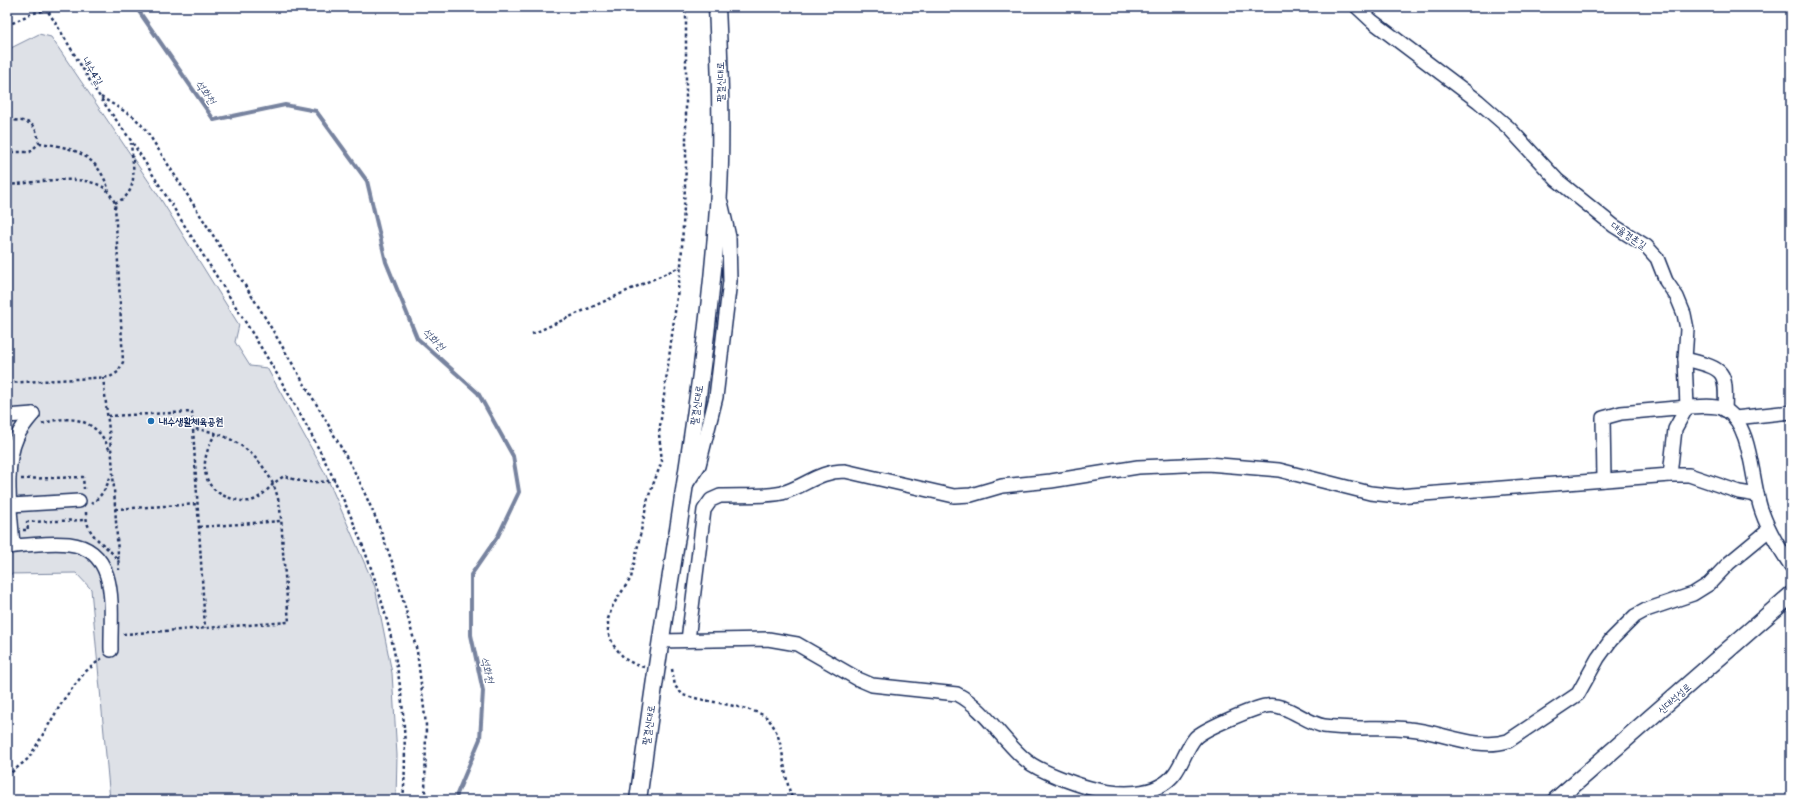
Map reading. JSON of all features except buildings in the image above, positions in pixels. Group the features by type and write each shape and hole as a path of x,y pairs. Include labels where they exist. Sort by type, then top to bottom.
{"main road":[{"name":"팔결신대로","path":"638,800 656,668 665,641 705,337 719,191 720,65 717,7"},
{"name":"신대석성로","path":"1556,800 1791,595"}],"street":[{"name":"대율경촌길","path":"1357,7 1372,21 1478,101 1509,128 1557,180 1614,226 1646,246 1657,258 1666,281 1677,297 1684,314 1687,329 1685,359 1687,407"},
{"path":"1685,359 1713,366 1721,374 1726,384 1725,410"},
{"path":"1670,475 1674,429 1687,407"},
{"path":"1604,480 1603,418 1621,413 1687,407 1725,410 1735,418 1742,430 1756,495 1769,530 1791,566"},
{"path":"1735,418 1791,412"},
{"path":"7,416 33,414 16,437 9,455 9,498 12,531 10,547 68,543 84,548 101,559 109,576 112,650"},
{"path":"688,640 704,510 710,500 720,496 780,493 797,487 821,474 834,471 845,471 954,496 972,495 1002,486 1051,481 1138,467 1208,464 1279,470 1385,496 1670,475 1689,475 1739,492 1756,495"},
{"path":"9,498 82,505"},
{"path":"665,641 768,639 797,644 858,679 872,685 957,694 969,700 1028,762 1090,788 1111,792 1135,792 1154,790 1166,783 1175,773 1196,737 1208,729 1265,706 1276,704 1323,726 1409,729 1483,743 1497,744 1508,741 1578,694 1598,658 1611,640 1635,616 1646,610 1698,591 1709,584 1729,563 1769,530"}],"path":[{"path":"656,668 636,665 625,659 614,646 608,633 608,619 612,605 632,578 648,498 662,461 659,434 681,266 686,166 686,15 683,7"},
{"path":"7,26 30,14 46,8"},
{"name":"내수4길","path":"46,8 99,96 131,142 276,370 335,480 361,539 386,614 396,662 404,744 403,800"},
{"path":"99,96 134,117 146,130 260,309 358,478 377,521 394,567 417,651 426,725 425,800"},
{"path":"7,144 11,129 8,118 25,121 33,125 37,132 39,142"},
{"path":"7,148 14,152 30,152 39,142"},
{"path":"7,383 110,377 118,372 124,362 115,203 98,166 88,157 73,149 39,142"},
{"path":"115,203 126,197 131,188 133,176 131,142"},
{"path":"7,185 68,180 85,181 100,185 110,193"},
{"path":"532,334 681,266"},
{"path":"103,377 112,457 120,577"},
{"path":"108,416 192,412 205,628"},
{"path":"41,425 56,419 71,418 85,422 98,431 107,443 112,457"},
{"path":"124,627 124,634 289,622 281,521 278,502 272,483 263,465 250,452 234,441 216,433 194,429"},
{"path":"216,433 205,455 204,468 207,481 214,490 225,497 249,501 263,496 272,483 284,476 303,483 335,480"},
{"path":"20,472 21,480"},
{"path":"82,505 98,499 107,487 112,473"},
{"path":"115,508 198,504"},
{"path":"12,531 28,530 27,522 86,520"},
{"path":"199,528 281,521"},
{"path":"665,641 675,686 683,695 752,711 765,716 774,727 780,743 788,789 793,800"},
{"path":"7,776 29,758 64,699 85,672 112,650"}],"shaded area":[{"name":"내수생활체육공원","path":"39,34 51,37 160,198 239,325 235,342 250,366 267,368 325,473 375,587 392,673 397,755 396,800 110,800 91,589 76,573 7,574 7,50"}],"waterway":[{"name":"석화천","path":"136,7 214,120 285,105 316,111 367,181 386,262 417,338 478,393 513,456 519,492 498,536 471,575 471,635 483,691 480,739 457,794 456,800"}],"place":[{"name":"내수생활체육공원","path":"151,421"}]}
